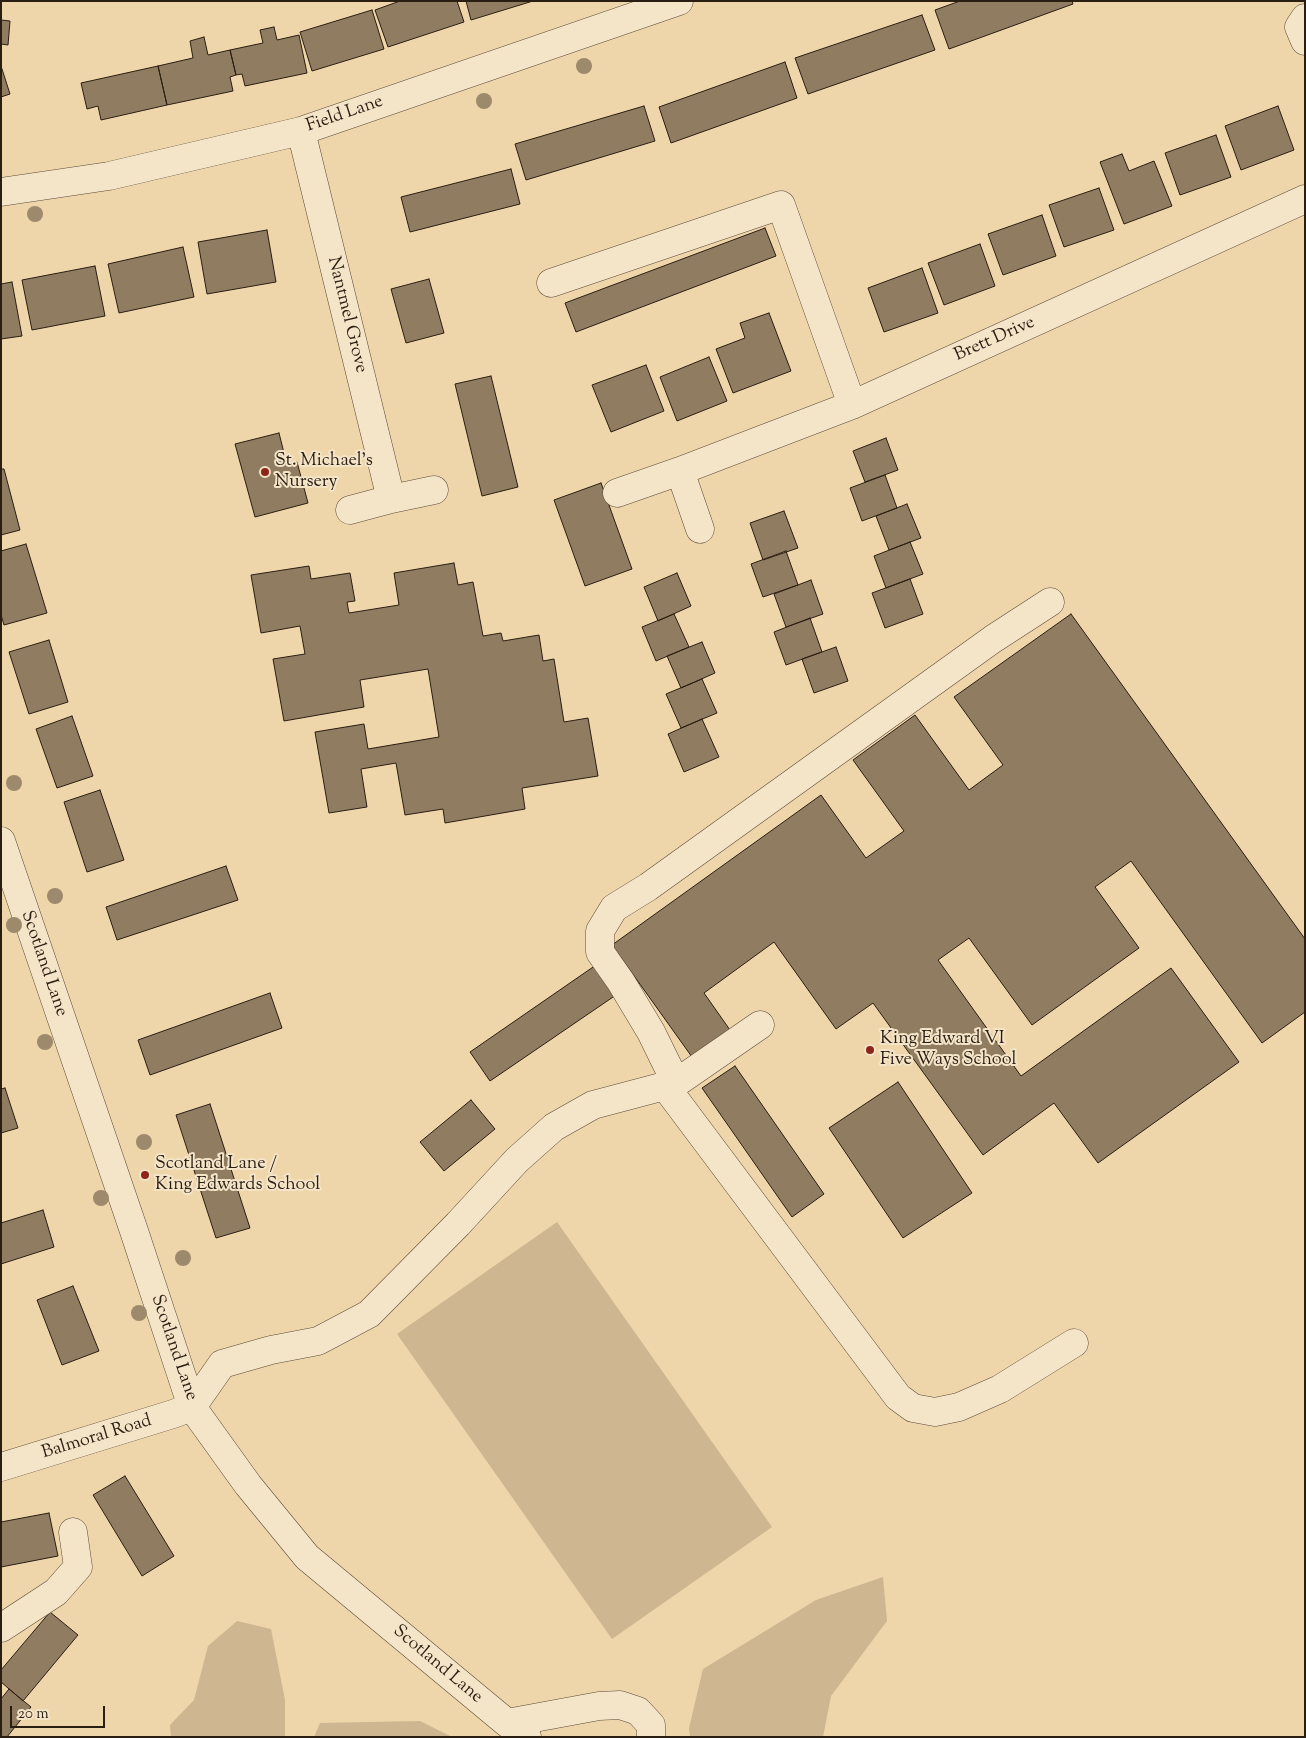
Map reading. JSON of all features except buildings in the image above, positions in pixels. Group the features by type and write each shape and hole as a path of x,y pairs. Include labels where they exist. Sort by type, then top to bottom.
{"street":[{"name":"Field Lane","path":"1,192 109,176 301,131 679,1"},
{"path":"1305,18 1299,27 1305,41"},
{"name":"Nantmel Grove","path":"301,131 391,499"},
{"name":"Brett Drive","path":"617,493 852,405 1305,199"},
{"path":"551,283 781,205 852,405"},
{"path":"680,471 700,529"},
{"path":"350,510 434,490"},
{"path":"1050,602 984,645 648,887 614,908 600,932 600,952 651,1032 670,1085 898,1397 914,1408 935,1412 959,1407 1000,1389 1074,1343"},
{"name":"Scotland Lane","path":"1,841 192,1406 248,1485 307,1557 517,1730"},
{"path":"192,1406 222,1364 271,1350 318,1341 369,1314 458,1224 517,1160 554,1127 593,1105 670,1085 760,1026"},
{"name":"Balmoral Road","path":"1,1467 154,1420 192,1406"},
{"path":"1,1628 84,1576 73,1532"},
{"path":"517,1730 599,1706 620,1705 638,1711 650,1725 651,1737"}],"shaded area":[{"path":"557,1222 772,1527 612,1639 397,1334"},
{"path":"883,1577 887,1621 831,1696 823,1737 690,1737 689,1728 703,1669 816,1600"},
{"path":"237,1621 271,1629 285,1700 285,1737 171,1737 170,1725 194,1700 208,1646"},
{"path":"420,1721 452,1737 314,1737 320,1723"}],"place":[{"name":"St. Michael's Nursery","path":"265,472"},
{"name":"King Edward VI Five Ways School","path":"870,1050"},
{"name":"Scotland Lane / King Edwards School","path":"145,1175"}]}
